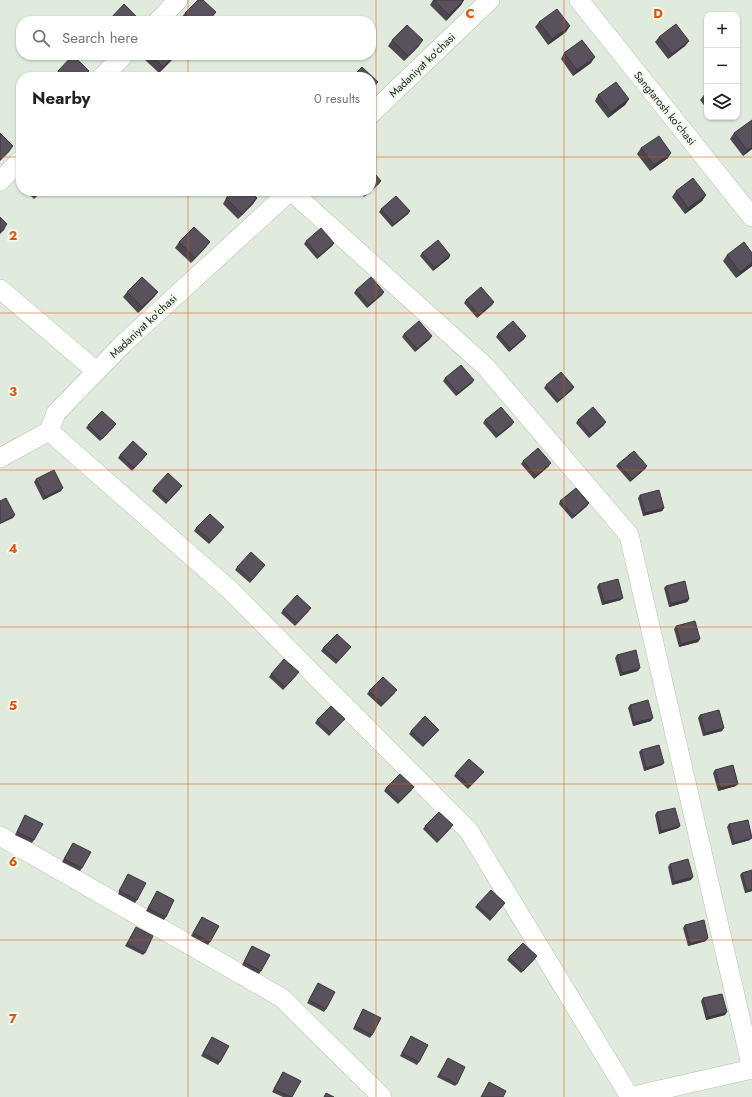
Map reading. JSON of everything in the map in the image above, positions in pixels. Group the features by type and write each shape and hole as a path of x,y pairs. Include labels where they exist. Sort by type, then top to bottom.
{"street":[{"path":"163,16 178,0"},
{"name":"Madaniyat ko'chasi","path":"376,109 490,0"},
{"name":"Sangtarosh ko'chasi","path":"579,0 752,217"},
{"path":"107,72 119,60"},
{"path":"0,181 16,165"},
{"name":"Madaniyat ko'chasi","path":"49,431 56,413 122,345 285,196"},
{"path":"0,458 49,431 230,590 469,831 630,1097 752,1069 629,535 485,366 296,196"},
{"path":"0,289 96,371"},
{"path":"0,836 282,998 382,1097"}],"building":[{"path":"198,0 203,0 216,12 212,16 188,16 185,13"},
{"path":"434,0 464,0 449,15"},
{"path":"124,4 136,16 113,16"},
{"path":"557,9 570,26 552,39 539,22"},
{"path":"676,24 689,41 672,54 659,37"},
{"path":"407,25 423,40 408,56 392,40"},
{"path":"582,40 595,57 577,70 564,53"},
{"path":"68,60 78,60 89,71 59,72 58,71"},
{"path":"155,60 170,60 163,67"},
{"path":"362,67 367,72 357,72"},
{"path":"616,82 629,99 611,112 598,95"},
{"path":"752,120 752,147 747,150 734,133"},
{"path":"0,133 13,146 0,160"},
{"path":"659,136 671,153 654,165 641,148"},
{"path":"376,175 381,181 376,186"},
{"path":"693,178 706,195 688,208 676,191"},
{"path":"228,196 255,196 257,198 242,214 226,198"},
{"path":"396,196 410,211 394,224 381,209"},
{"path":"0,217 7,224 0,232"},
{"path":"194,227 210,242 195,258 179,242"},
{"path":"321,228 334,243 319,256 306,241"},
{"path":"438,240 450,255 435,268 422,253"},
{"path":"744,242 752,253 752,263 740,272 727,255"},
{"path":"142,277 158,292 142,307 127,292"},
{"path":"371,277 384,292 369,305 356,290"},
{"path":"481,287 494,302 479,315 466,300"},
{"path":"419,321 432,336 417,349 404,334"},
{"path":"513,321 526,336 511,349 498,334"},
{"path":"461,365 474,380 458,393 445,378"},
{"path":"561,372 574,387 559,400 546,385"},
{"path":"501,407 514,422 498,435 485,420"},
{"path":"593,407 606,422 591,435 578,420"},
{"path":"102,411 116,424 102,439 88,425"},
{"path":"133,441 147,454 134,468 120,455"},
{"path":"538,448 551,463 536,476 523,461"},
{"path":"634,451 647,466 632,479 618,464"},
{"path":"54,470 63,488 45,497 36,479"},
{"path":"168,473 182,486 168,501 154,488"},
{"path":"576,488 589,503 574,516 560,501"},
{"path":"659,490 664,508 645,513 640,495"},
{"path":"6,498 15,515 0,523 0,501"},
{"path":"210,514 224,527 211,541 196,528"},
{"path":"251,552 265,565 252,580 237,567"},
{"path":"618,579 623,598 604,602 599,584"},
{"path":"685,581 689,599 671,604 666,586"},
{"path":"297,595 311,608 297,623 283,610"},
{"path":"695,621 700,639 681,644 676,626"},
{"path":"337,634 351,647 338,661 323,648"},
{"path":"636,650 640,668 622,673 617,655"},
{"path":"284,659 299,672 285,687 271,674"},
{"path":"383,677 397,690 383,704 369,691"},
{"path":"648,700 653,718 634,723 630,705"},
{"path":"331,706 345,719 331,733 317,720"},
{"path":"719,710 724,728 705,733 700,715"},
{"path":"425,716 439,730 425,744 411,731"},
{"path":"659,745 664,763 646,768 641,750"},
{"path":"469,759 484,772 470,786 456,773"},
{"path":"733,765 738,784 720,788 715,770"},
{"path":"400,774 414,787 400,801 386,788"},
{"path":"675,808 680,826 661,831 657,812"},
{"path":"439,812 453,825 439,840 425,826"},
{"path":"25,815 43,824 34,840 17,832"},
{"path":"748,820 752,838 734,843 729,824"},
{"path":"73,843 91,852 82,868 64,859"},
{"path":"688,859 693,877 674,882 670,864"},
{"path":"752,870 752,889 747,891 742,873"},
{"path":"128,874 146,883 137,900 119,891"},
{"path":"491,890 505,903 492,918 477,905"},
{"path":"157,891 174,900 166,917 148,908"},
{"path":"202,917 219,926 210,942 193,933"},
{"path":"704,920 708,938 690,944 685,925"},
{"path":"136,927 153,936 145,953 127,944"},
{"path":"523,943 537,956 523,971 509,957"},
{"path":"252,946 270,955 261,971 244,962"},
{"path":"318,983 335,992 326,1009 309,1000"},
{"path":"722,994 727,1012 708,1017 703,998"},
{"path":"363,1009 381,1018 372,1035 355,1026"},
{"path":"411,1036 428,1045 419,1062 402,1053"},
{"path":"212,1037 229,1046 220,1062 203,1053"},
{"path":"448,1058 465,1067 457,1084 439,1075"},
{"path":"283,1072 301,1081 292,1097 274,1089"},
{"path":"489,1082 506,1091 503,1097 481,1097"},
{"path":"326,1093 334,1097 324,1097"}]}
